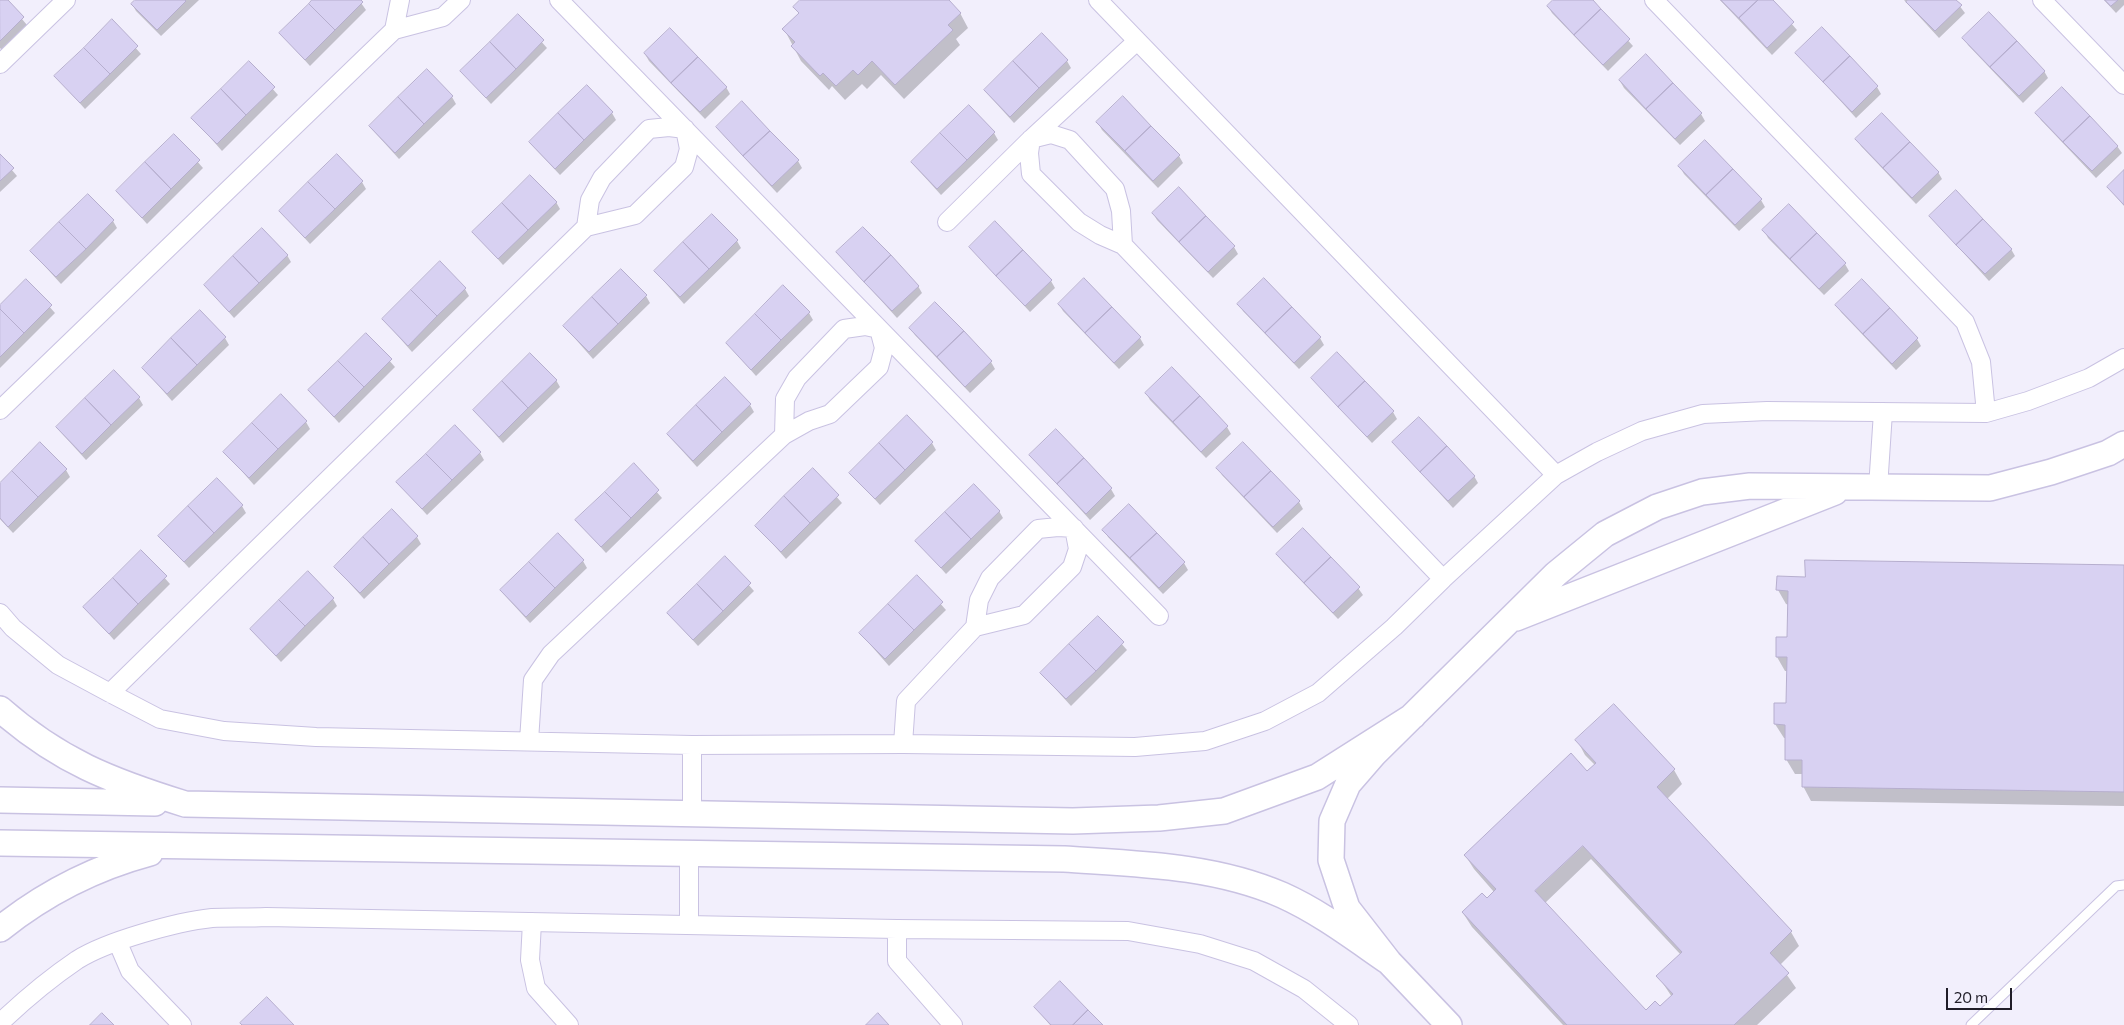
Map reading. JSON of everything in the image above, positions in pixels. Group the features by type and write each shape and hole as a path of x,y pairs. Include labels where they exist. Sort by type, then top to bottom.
{"main road":[{"path":"1449,1025 1389,962 1347,908 1330,860 1332,821 1348,784 1504,623 1556,574 1605,534 1657,507 1702,492 1750,486 1990,488 2051,472 2108,453 2124,444"},
{"path":"1504,623 1846,487"},
{"path":"0,709 36,737 77,764 125,785 185,804"},
{"path":"0,800 1073,821 1160,818 1224,811 1317,777 1413,716"},
{"path":"419,849 420,808"},
{"path":"967,858 968,819"},
{"path":"0,843 1064,859 1175,866 1235,878 1282,895 1322,916 1389,962"},
{"path":"0,929 21,913 74,881 117,862 182,845"}],"street":[{"path":"0,64 66,0"},
{"path":"394,30 400,0"},
{"path":"0,410 394,30 444,17 461,0"},
{"path":"559,0 1159,616"},
{"path":"1098,0 1556,475"},
{"path":"1654,0 1965,322 1982,362 1986,413"},
{"path":"2042,0 2124,85"},
{"path":"947,222 1031,138 1138,41"},
{"path":"586,227 590,200 602,178 649,129 670,126 685,130"},
{"path":"110,693 586,227 635,215 684,168 689,148 685,130"},
{"path":"1031,138 1051,134 1070,140 1115,189 1121,211 1123,245"},
{"path":"1031,138 1029,154 1030,174 1079,222 1123,245 1443,579"},
{"path":"784,436 786,399 797,378 844,328 864,326 879,329"},
{"path":"529,741 533,680 550,654 784,436 809,421 830,414 879,367 884,348 879,329"},
{"path":"0,614 13,628 58,665 160,720 224,731 316,737 692,745 904,744 1135,748 1205,741 1265,721 1318,693 1394,627 1556,475 1597,452 1642,431 1704,414 1767,411 1986,413 2028,401 2090,378 2124,358"},
{"path":"1878,488 1883,412"},
{"path":"904,744 906,701 974,627 979,600 990,578 1038,529 1058,526 1074,528"},
{"path":"974,627 1024,615 1072,568 1078,548 1074,528"},
{"path":"692,745 692,813"},
{"path":"689,925 690,853"},
{"path":"0,1023 25,999 79,959 118,943 158,928 212,918 266,917 897,929 1128,931 1200,944 1254,960 1304,989 1349,1025"},
{"path":"532,922 530,960 536,988 570,1025"},
{"path":"897,929 897,961 953,1025"},
{"path":"118,943 130,970 182,1025"}],"lane":[{"path":"1971,1025 2116,886 2124,885"}],"building":[{"path":"0,0 8,0 24,17 0,41"},
{"path":"135,0 186,1 157,30 131,4"},
{"path":"312,0 361,0 363,2 335,30 309,4"},
{"path":"800,0 949,0 961,13 948,25 953,30 895,85 872,61 858,75 853,70 836,86 823,73 820,76 791,46 795,42 782,29 799,13 793,7"},
{"path":"1553,0 1593,0 1601,9 1574,35 1547,6"},
{"path":"1721,0 1758,0 1739,18"},
{"path":"1758,0 1773,0 1794,22 1767,48 1739,18"},
{"path":"1908,0 1956,0 1962,5 1935,31 1906,2"},
{"path":"2105,0 2118,0 2111,6"},
{"path":"309,4 335,30 305,60 279,33"},
{"path":"1601,9 1630,39 1603,65 1574,35"},
{"path":"1989,12 2017,41 1990,67 1962,38"},
{"path":"518,14 544,40 516,69 490,42"},
{"path":"112,19 138,46 110,74 84,48"},
{"path":"1822,27 1850,56 1823,82 1795,53"},
{"path":"670,28 698,57 671,83 644,53"},
{"path":"1042,33 1068,60 1039,88 1013,61"},
{"path":"2017,41 2045,71 2019,96 1990,67"},
{"path":"490,42 516,69 486,98 460,71"},
{"path":"84,48 110,74 80,103 54,76"},
{"path":"1646,54 1673,83 1646,109 1619,80"},
{"path":"1850,56 1878,86 1852,112 1823,82"},
{"path":"698,57 727,87 700,112 671,83"},
{"path":"249,61 275,87 246,115 221,89"},
{"path":"1013,61 1039,88 1010,117 984,90"},
{"path":"427,69 453,96 424,124 398,97"},
{"path":"1673,83 1702,113 1675,139 1646,109"},
{"path":"587,85 613,112 584,140 558,113"},
{"path":"2062,87 2090,116 2063,142 2035,113"},
{"path":"221,89 246,115 217,144 191,118"},
{"path":"1123,96 1151,126 1125,151 1096,122"},
{"path":"398,97 424,124 395,153 369,126"},
{"path":"742,101 770,131 743,156 716,127"},
{"path":"969,105 995,132 967,160 940,133"},
{"path":"558,113 584,140 555,169 529,142"},
{"path":"1882,113 1910,142 1883,168 1855,139"},
{"path":"2090,116 2118,146 2092,171 2063,142"},
{"path":"1151,126 1180,155 1153,181 1125,151"},
{"path":"770,131 799,160 772,186 743,156"},
{"path":"940,133 967,160 937,189 911,162"},
{"path":"174,134 200,160 171,189 145,162"},
{"path":"1705,140 1733,169 1706,195 1678,166"},
{"path":"1910,142 1939,172 1912,198 1883,168"},
{"path":"0,154 14,168 0,181"},
{"path":"337,154 363,181 335,209 308,182"},
{"path":"145,162 171,189 142,218 116,191"},
{"path":"1733,169 1762,199 1735,225 1706,195"},
{"path":"2124,170 2124,205 2107,187"},
{"path":"530,175 557,202 528,230 502,203"},
{"path":"308,182 335,209 305,238 279,211"},
{"path":"1179,187 1206,216 1179,242 1152,213"},
{"path":"1956,190 1983,219 1956,245 1929,216"},
{"path":"88,194 114,220 86,249 59,222"},
{"path":"502,203 528,230 498,259 472,232"},
{"path":"1789,204 1817,233 1790,259 1762,230"},
{"path":"712,214 738,240 709,269 683,242"},
{"path":"1206,216 1235,246 1208,272 1179,242"},
{"path":"1983,219 2012,249 1985,274 1956,245"},
{"path":"995,221 1023,250 996,276 969,247"},
{"path":"59,222 86,249 56,277 30,251"},
{"path":"863,227 891,255 864,282 836,252"},
{"path":"262,228 288,255 259,283 233,256"},
{"path":"1817,233 1846,263 1819,289 1790,259"},
{"path":"683,242 709,269 680,297 654,271"},
{"path":"1023,250 1052,280 1025,306 996,276"},
{"path":"891,255 919,286 892,311 864,282"},
{"path":"233,256 259,283 229,312 204,285"},
{"path":"440,261 466,288 437,316 411,290"},
{"path":"621,269 647,295 618,324 592,297"},
{"path":"1084,278 1112,307 1085,333 1058,304"},
{"path":"1264,278 1292,307 1265,333 1237,304"},
{"path":"26,279 52,305 24,333 0,309 0,305"},
{"path":"1862,279 1890,308 1863,334 1835,305"},
{"path":"783,285 810,312 781,340 755,314"},
{"path":"411,290 437,316 408,346 382,319"},
{"path":"592,297 618,324 589,352 563,326"},
{"path":"935,302 964,331 937,357 909,328"},
{"path":"1112,307 1141,337 1114,363 1085,333"},
{"path":"1292,307 1321,337 1294,363 1265,333"},
{"path":"1890,308 1918,338 1892,364 1863,334"},
{"path":"0,309 24,333 0,357"},
{"path":"200,310 226,337 197,365 171,338"},
{"path":"755,314 781,340 751,370 726,343"},
{"path":"964,331 992,361 965,387 937,357"},
{"path":"366,333 392,359 364,387 338,361"},
{"path":"171,338 197,365 167,394 142,368"},
{"path":"1337,352 1365,381 1338,407 1311,378"},
{"path":"530,353 557,380 528,408 502,381"},
{"path":"338,361 364,387 334,417 308,390"},
{"path":"1172,367 1200,396 1173,422 1145,393"},
{"path":"114,370 140,397 111,425 85,398"},
{"path":"725,377 751,404 722,432 696,405"},
{"path":"502,381 528,408 499,437 473,410"},
{"path":"1365,381 1394,411 1367,437 1338,407"},
{"path":"281,394 307,421 278,449 252,423"},
{"path":"1200,396 1228,426 1201,452 1173,422"},
{"path":"85,398 111,425 82,454 56,427"},
{"path":"696,405 722,432 693,461 667,434"},
{"path":"907,415 933,442 905,470 879,443"},
{"path":"1419,417 1447,446 1420,472 1392,442"},
{"path":"252,423 278,449 249,478 223,452"},
{"path":"455,425 481,452 452,480 426,454"},
{"path":"1056,429 1084,458 1057,484 1029,455"},
{"path":"40,442 67,469 38,497 12,471"},
{"path":"1243,442 1271,471 1244,497 1216,468"},
{"path":"879,443 905,470 875,499 849,473"},
{"path":"1447,446 1475,476 1448,501 1420,472"},
{"path":"426,454 452,480 422,509 396,482"},
{"path":"1084,458 1112,488 1086,514 1057,484"},
{"path":"634,463 659,490 631,518 605,492"},
{"path":"813,468 839,495 810,523 784,496"},
{"path":"12,471 38,497 8,527 0,518 0,483"},
{"path":"1271,471 1300,501 1273,527 1244,497"},
{"path":"217,478 243,505 214,533 188,506"},
{"path":"974,484 1000,511 971,539 945,512"},
{"path":"605,492 631,518 601,547 575,520"},
{"path":"784,496 810,523 781,552 755,526"},
{"path":"1129,504 1157,533 1130,558 1102,530"},
{"path":"188,506 214,533 184,562 158,536"},
{"path":"392,509 418,536 389,564 363,537"},
{"path":"945,512 971,539 941,568 915,541"},
{"path":"1303,528 1331,557 1304,583 1276,554"},
{"path":"558,533 584,560 555,588 529,562"},
{"path":"1157,533 1185,562 1159,588 1130,558"},
{"path":"363,537 389,564 360,593 334,567"},
{"path":"141,550 167,576 138,604 113,578"},
{"path":"725,556 751,583 723,611 697,584"},
{"path":"1331,557 1360,587 1333,613 1304,583"},
{"path":"1805,560 2124,565 2124,792 1802,787 1802,760 1785,760 1785,725 1774,724 1774,703 1786,703 1787,657 1776,657 1776,637 1787,637 1788,591 1776,590 1777,576 1805,577"},
{"path":"529,562 555,588 526,617 500,590"},
{"path":"308,571 334,598 305,626 279,600"},
{"path":"917,575 943,602 914,630 888,604"},
{"path":"113,578 138,604 109,634 83,607"},
{"path":"697,584 723,611 693,640 667,613"},
{"path":"279,600 305,626 276,656 250,629"},
{"path":"888,604 914,630 885,659 859,633"},
{"path":"1098,616 1124,642 1096,671 1069,644"},
{"path":"1069,644 1096,671 1066,699 1040,673"},
{"path":"1614,704 1675,769 1657,787 1792,931 1770,953 1789,973 1734,1025 1567,1025 1462,912 1482,893 1487,898 1496,889 1464,855 1571,753 1587,771 1596,763 1575,740","holes":["1583,846 1682,952 1656,976 1673,994 1660,1006 1655,1001 1646,1010 1535,891"]},
{"path":"1060,981 1088,1010 1073,1025 1051,1025 1034,1007"},
{"path":"267,997 294,1025 242,1025 240,1023"},
{"path":"1088,1010 1103,1025 1073,1025"},
{"path":"102,1013 114,1025 90,1025"},
{"path":"878,1013 889,1025 866,1025"}]}
